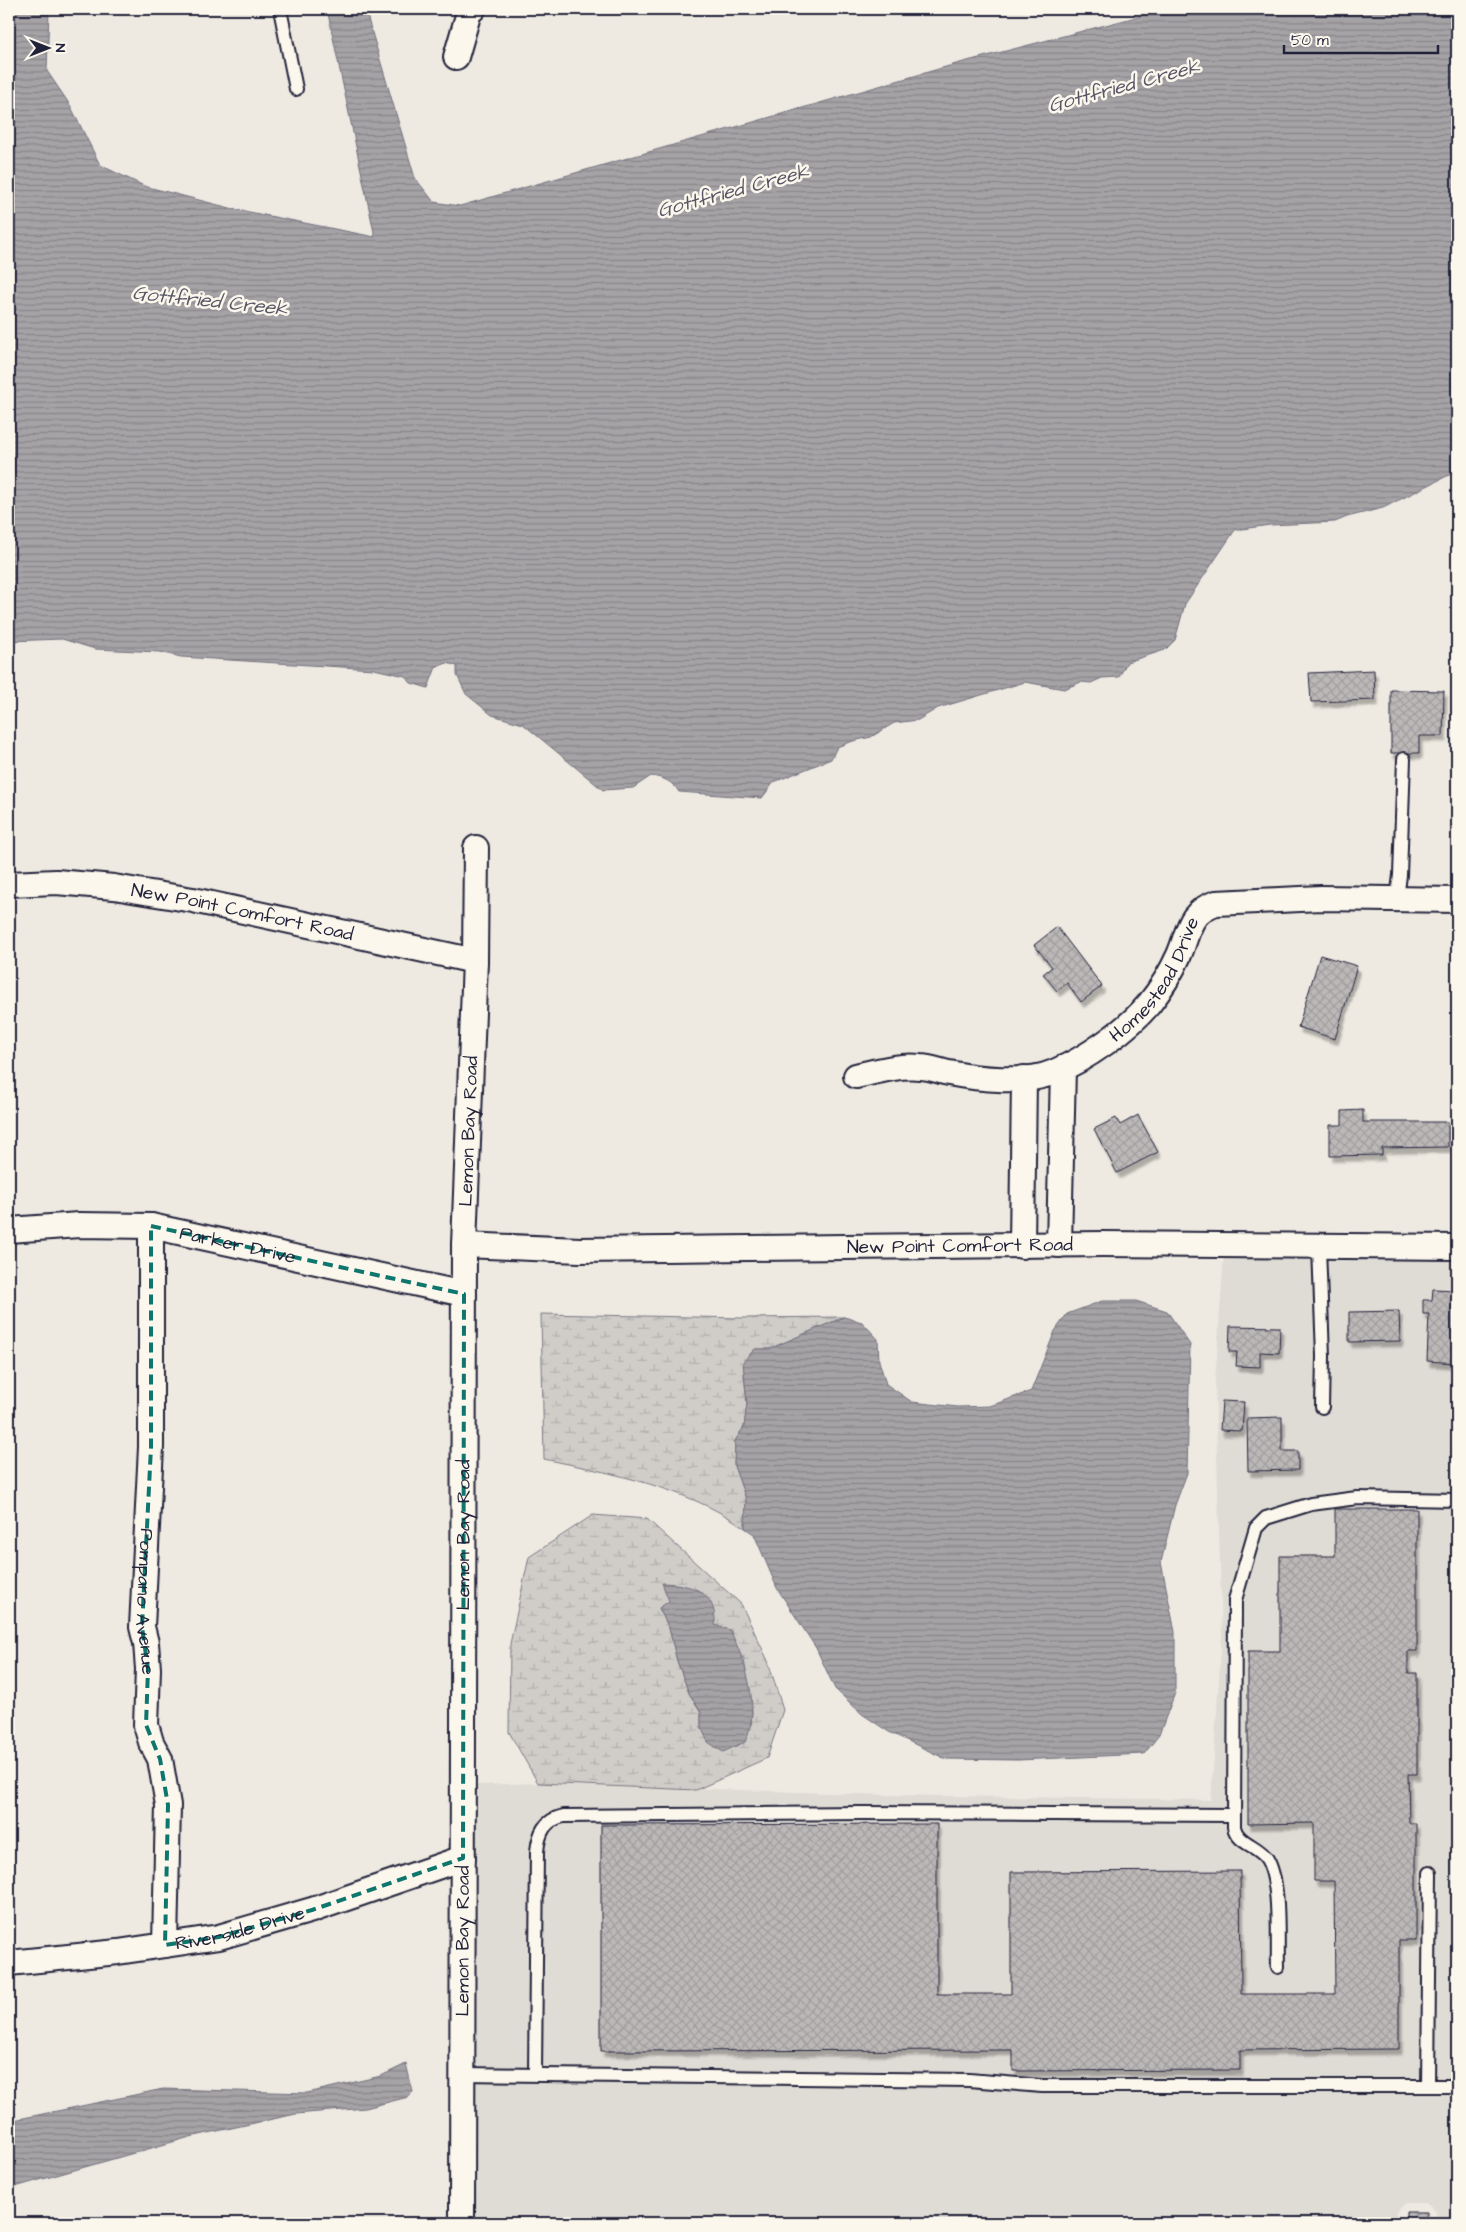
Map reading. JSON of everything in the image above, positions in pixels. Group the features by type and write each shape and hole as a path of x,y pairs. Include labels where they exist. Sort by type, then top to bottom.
{"street":[{"path":"456,57 469,12 473,9"},
{"name":"Lemon Bay Road","path":"462,2223 464,1245 475,961 476,848"},
{"name":"New Point Comfort Road","path":"9,884 56,882 114,886 203,902 475,961"},
{"name":"Homestead Drive","path":"856,1076 898,1066 910,1066 971,1076 1024,1078 1045,1076 1064,1068 1116,1035 1150,1003 1172,970 1191,922 1206,906 1231,901 1271,899 1457,900"},
{"path":"1059,1245 1064,1068"},
{"path":"1022,1246 1024,1078"},
{"name":"Parker Drive","path":"9,1230 79,1225 151,1226 464,1294"},
{"name":"Pompano Avenue","path":"151,1226 151,1447 142,1627 146,1643 148,1669 146,1725 151,1742 160,1759 168,1805 164,1945"},
{"name":"New Point Comfort Road","path":"464,1245 580,1250 1059,1245 1457,1247"},
{"name":"Riverside Drive","path":"9,1963 109,1953 219,1937 312,1910 463,1858"}],"lane":[{"path":"280,9 296,89"},
{"path":"1397,899 1400,875 1404,759"},
{"path":"1319,1247 1323,1356 1322,1407"},
{"path":"1278,1967 1275,1876 1266,1857 1235,1833 1234,1815 1235,1600 1256,1528 1266,1518 1311,1504 1357,1498 1457,1500"},
{"path":"535,2075 537,1850 542,1830 554,1818 564,1816 861,1813 1234,1815"},
{"path":"1428,2086 1430,1873"},
{"path":"463,2074 969,2080 1042,2086 1457,2086"}],"highlighted area":[{"path":"151,1226 464,1294 463,1858 312,1910 219,1937 165,1945 168,1805 160,1759 146,1725 148,1669 142,1627 151,1447"}],"shaded area":[{"path":"1224,1256 1457,1257 1457,2223 1436,2223 1436,2212 1426,2203 1406,2203 1396,2212 1396,2223 474,2223 475,1865 478,1863 475,1855 475,1785 538,1783 885,1795 1211,1800 1222,1634 1215,1383"}],"green space":[{"path":"541,1314 743,1318 844,1317 769,1349 755,1349 743,1362 747,1404 744,1427 735,1441 734,1466 746,1499 745,1528 723,1514 674,1492 622,1476 544,1459"},
{"path":"593,1515 647,1519 741,1604 768,1661 783,1710 767,1758 696,1790 538,1783 509,1732 510,1644 529,1557","holes":["663,1583 715,1625 744,1659 752,1712 751,1729 701,1727 701,1712 689,1693 677,1661 669,1628 659,1608 670,1602"]}],"water":[{"name":"Gottfried Creek","path":"9,9 49,9 47,71 70,105 100,165 144,186 234,209 375,237 327,9 365,9 415,178 434,202 460,206 956,64 1167,9 1457,9 1457,471 1383,508 1335,522 1270,525 1235,530 1185,604 1175,640 1165,650 1127,662 1119,677 1102,678 1091,683 1081,682 1064,689 1025,682 938,708 918,720 894,723 871,737 837,747 831,759 774,782 762,798 679,792 674,785 667,781 651,776 633,788 603,790 523,724 492,715 466,694 457,675 457,666 447,663 436,667 428,688 411,683 405,676 374,669 181,657 160,652 95,649 62,639 9,641"},
{"path":"1102,1301 1136,1301 1167,1311 1190,1345 1187,1473 1175,1505 1161,1562 1175,1632 1175,1693 1159,1735 1144,1754 1018,1760 946,1759 889,1732 862,1714 835,1689 816,1648 777,1588 754,1534 745,1528 746,1499 734,1466 735,1441 744,1427 747,1404 743,1362 755,1349 769,1349 844,1317 862,1322 878,1339 879,1361 886,1384 912,1402 958,1407 990,1406 1031,1391 1055,1331 1067,1314"},
{"path":"662,1583 683,1585 707,1597 712,1604 715,1625 730,1630 741,1656 752,1700 750,1728 745,1742 723,1752 708,1742 701,1727 701,1712 689,1693 677,1661 669,1628 659,1608 669,1601"},
{"path":"406,2064 413,2092 408,2097 366,2108 296,2114 190,2137 15,2187 10,2192 9,2223 9,2121 163,2089 307,2093 381,2076"}],"building":[{"path":"1374,670 1375,700 1311,702 1309,673"},
{"path":"1391,690 1444,691 1443,736 1419,736 1419,753 1391,753"},
{"path":"1057,927 1102,986 1081,1002 1067,983 1057,991 1043,974 1052,967 1034,945"},
{"path":"1320,955 1357,966 1335,1039 1298,1027"},
{"path":"1363,1110 1363,1122 1448,1122 1448,1147 1382,1148 1382,1155 1330,1156 1330,1125 1342,1125 1342,1111"},
{"path":"1138,1115 1158,1152 1117,1173 1094,1129 1116,1118 1120,1125"},
{"path":"1433,1289 1457,1290 1456,1363 1427,1361 1429,1314 1423,1314 1423,1300 1432,1300"},
{"path":"1399,1311 1400,1341 1349,1342 1349,1312"},
{"path":"1230,1326 1280,1327 1279,1353 1260,1352 1260,1367 1236,1366 1237,1352 1229,1352"},
{"path":"1222,1401 1244,1402 1242,1431 1220,1430"},
{"path":"1282,1417 1282,1451 1298,1451 1298,1470 1248,1471 1247,1418"},
{"path":"1335,1509 1417,1509 1417,1651 1408,1651 1408,1673 1417,1673 1417,1774 1408,1774 1409,1823 1416,1823 1416,1940 1399,1940 1399,2049 1240,2050 1240,2070 1013,2071 1013,2050 601,2051 601,1825 937,1824 937,1994 1011,1994 1011,1872 1240,1871 1241,1994 1335,1994 1334,1881 1314,1881 1314,1823 1248,1824 1248,1651 1280,1651 1280,1556 1335,1556"},
{"path":"1406,2212 1426,2212 1426,2223 1406,2223"}]}
